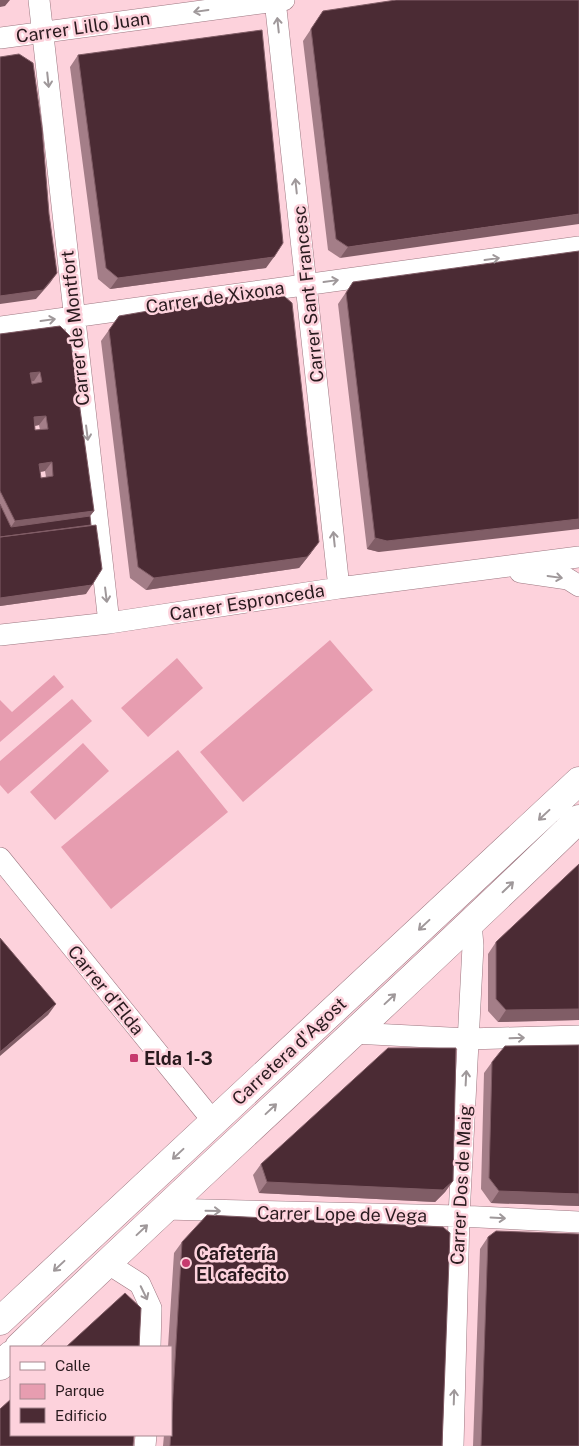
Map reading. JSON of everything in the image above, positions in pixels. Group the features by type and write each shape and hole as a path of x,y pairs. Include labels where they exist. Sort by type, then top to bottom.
{"main road":[{"name":"Carretera d'Agost","path":"0,1322 579,781"},
{"name":"Carretera d'Agost","path":"20,1346 235,1142 471,923 579,819"},
{"path":"213,1121 235,1142"},
{"path":"0,1366 10,1356"}],"street":[{"name":"Carrer de Montfort","path":"39,0 73,317 109,623"},
{"name":"Carrer Lillo Juan","path":"0,38 278,0"},
{"name":"Carrer Sant Francesc","path":"278,0 339,588"},
{"name":"Carrer de Xixona","path":"0,326 579,246"},
{"name":"Carrer Espronceda","path":"0,635 109,623 339,588 579,557"},
{"name":"Carrer Espronceda","path":"495,568 568,579 579,586"},
{"name":"Carrer d’Elda","path":"0,858 213,1121"},
{"name":"Carrer Dos de Maig","path":"452,1446 459,1216 473,946 471,923"},
{"path":"353,1033 468,1039 579,1036"},
{"name":"Carrer Lope de Vega","path":"164,1209 459,1216 579,1222"},
{"path":"107,1263 140,1284 151,1308 150,1346"}],"green space":[{"path":"330,640 373,690 243,802 200,752"},
{"path":"177,658 203,688 148,737 121,708"},
{"path":"54,675 64,687 0,742 0,700 12,712"},
{"path":"72,699 92,721 8,794 0,785 0,761"},
{"path":"83,743 109,771 55,820 30,792"},
{"path":"178,750 228,812 111,909 61,847"}],"building":[{"path":"396,0 579,0 579,214 348,247 336,239 311,29 323,11"},
{"path":"262,30 283,243 274,257 118,278 106,268 78,55"},
{"path":"19,54 33,63 42,128 49,214 57,273 43,290 0,296 0,57"},
{"path":"579,251 579,519 387,541 375,538 346,293 353,282"},
{"path":"276,289 292,303 319,542 307,557 154,578 138,567 109,330 119,316"},
{"path":"60,326 70,336 94,511 15,521 0,491 0,334","holes":["40,372 42,382 32,384 30,373","46,416 48,429 35,430 34,417","52,462 53,476 41,478 39,464"]},
{"path":"0,504 11,527 90,516 91,525 0,537"},
{"path":"96,525 102,569 92,585 0,598 0,537"},
{"path":"579,864 579,1009 506,1010 496,999 496,942"},
{"path":"0,938 56,1004 0,1052"},
{"path":"579,1045 579,1194 499,1191 489,1178 492,1062 505,1046"},
{"path":"388,1048 456,1048 453,1181 443,1190 267,1182 261,1164"},
{"path":"207,1215 443,1227 450,1233 442,1446 170,1446 182,1242"},
{"path":"496,1231 579,1234 579,1446 481,1446 488,1237"},
{"path":"125,1293 141,1308 139,1346 67,1346"},
{"path":"10,1400 10,1436 134,1436 133,1446 0,1446 0,1409"}],"place":[{"name":"Elda 1-3","path":"134,1058"},
{"name":"Cafetería El cafecito","path":"186,1263"}]}
